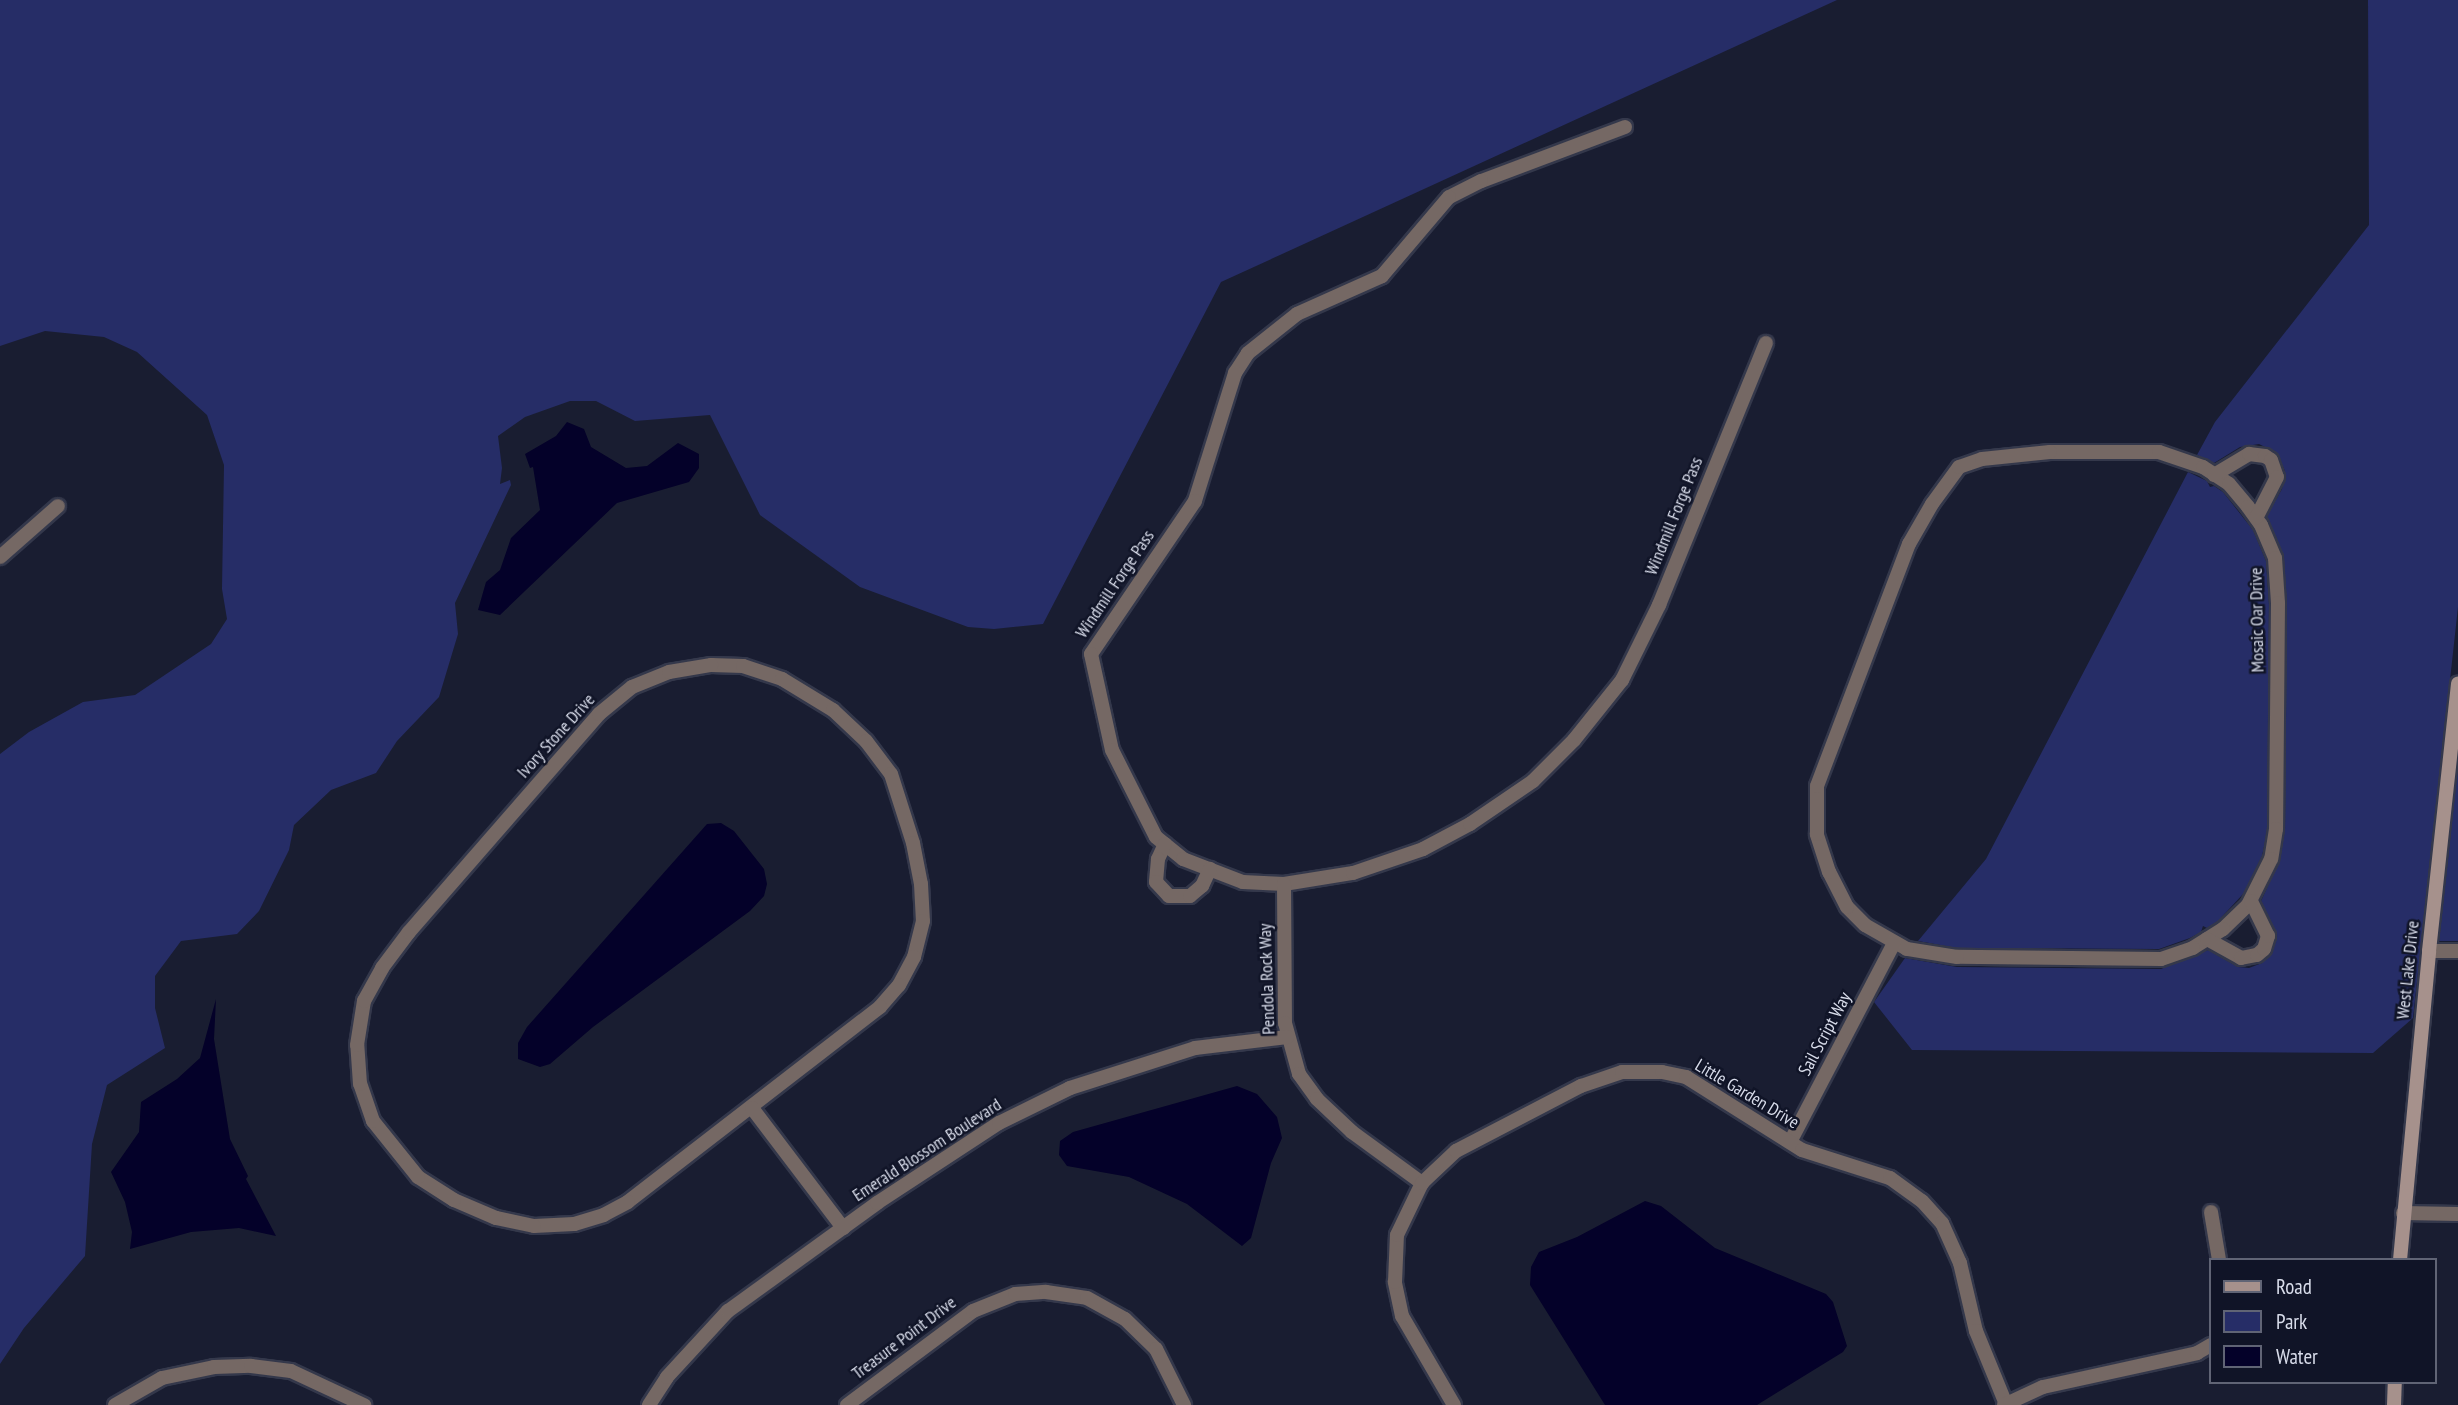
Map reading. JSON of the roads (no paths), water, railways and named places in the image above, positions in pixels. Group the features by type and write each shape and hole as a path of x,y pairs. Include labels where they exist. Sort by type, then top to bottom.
{"street":[{"name":"Windmill Forge Pass","path":"1625,127 1481,181 1449,197 1382,276 1297,314 1248,353 1235,373 1195,501 1091,653 1112,750 1156,837 1183,859 1243,882 1284,884 1353,873 1423,849 1470,824 1533,781 1574,740 1622,680 1659,605 1766,343"},
{"name":"Mosaic Oar Drive","path":"2050,452 2160,452 2203,467 2214,474 2229,484 2256,518 2275,558 2278,603 2276,829 2271,859 2251,901 2223,929 2193,948 2161,959 1957,957 1908,949 1866,925 1847,907 1829,872 1818,834 1818,786 1909,544 1945,481 1959,467 1982,459 2050,452"},
{"path":"2214,474 2249,454 2265,456 2271,460 2277,477 2256,518"},
{"path":"0,557 58,506"},
{"name":"Ivory Stone Drive","path":"710,665 743,666 782,680 833,710 866,741 891,774 913,843 921,884 923,921 914,957 899,985 880,1007 752,1108 628,1202 604,1215 574,1224 534,1226 496,1219 454,1200 418,1177 373,1121 360,1084 357,1045 364,1001 382,968 409,932 599,714 632,687 668,672 710,665"},
{"name":"West Lake Drive","path":"2400,1258 2458,684"},
{"path":"1165,844 1158,859 1156,882 1169,896 1190,897 1202,886 1210,869"},
{"name":"Pendola Rock Way","path":"1284,884 1287,1037 1299,1074 1317,1099 1352,1132 1422,1183"},
{"path":"2207,939 2241,958 2257,956 2264,949 2268,936 2251,901"},
{"name":"Sail Script Way","path":"1790,1142 1894,943"},
{"path":"2429,951 2458,951"},
{"name":"Emerald Blossom Boulevard","path":"649,1405 667,1377 729,1311 843,1228 999,1123 1070,1088 1195,1048 1287,1037"},
{"name":"Little Garden Drive","path":"1454,1405 1402,1316 1395,1282 1397,1235 1422,1183 1456,1152 1581,1086 1622,1072 1662,1072 1686,1077 1790,1142 1828,1159 1890,1178 1922,1201 1941,1223 1960,1264 1976,1331 2005,1405 2043,1387 2197,1353 2210,1346"},
{"path":"752,1108 843,1228"},
{"path":"2211,1212 2219,1258"},
{"path":"2403,1213 2458,1214"},
{"name":"Treasure Point Drive","path":"847,1405 973,1311 1015,1294 1046,1292 1087,1298 1125,1319 1156,1349 1184,1405"},
{"path":"115,1405 162,1378 214,1367 251,1366 291,1371 363,1405"},
{"path":"2394,1405 2395,1384"}],"water":[{"path":"567,422 584,429 591,447 626,468 647,466 678,443 699,454 699,468 689,482 617,503 500,615 478,610 486,582 500,570 511,538 540,510 533,467 530,468 525,454 556,436"},
{"path":"721,823 734,831 764,869 767,884 764,896 750,911 593,1027 550,1064 540,1067 518,1059 518,1043 527,1027 707,824"},
{"path":"216,999 214,1039 230,1139 248,1176 246,1179 276,1236 239,1228 191,1232 130,1249 132,1232 125,1202 111,1172 139,1132 141,1102 177,1079 200,1058"},
{"path":"1237,1086 1257,1094 1277,1117 1282,1138 1271,1163 1251,1238 1242,1246 1187,1204 1129,1177 1067,1166 1059,1155 1060,1141 1073,1132"},
{"path":"1645,1201 1661,1206 1715,1248 1826,1294 1833,1302 1847,1346 1843,1352 1757,1405 1605,1405 1530,1285 1531,1267 1539,1252 1577,1237"}]}
